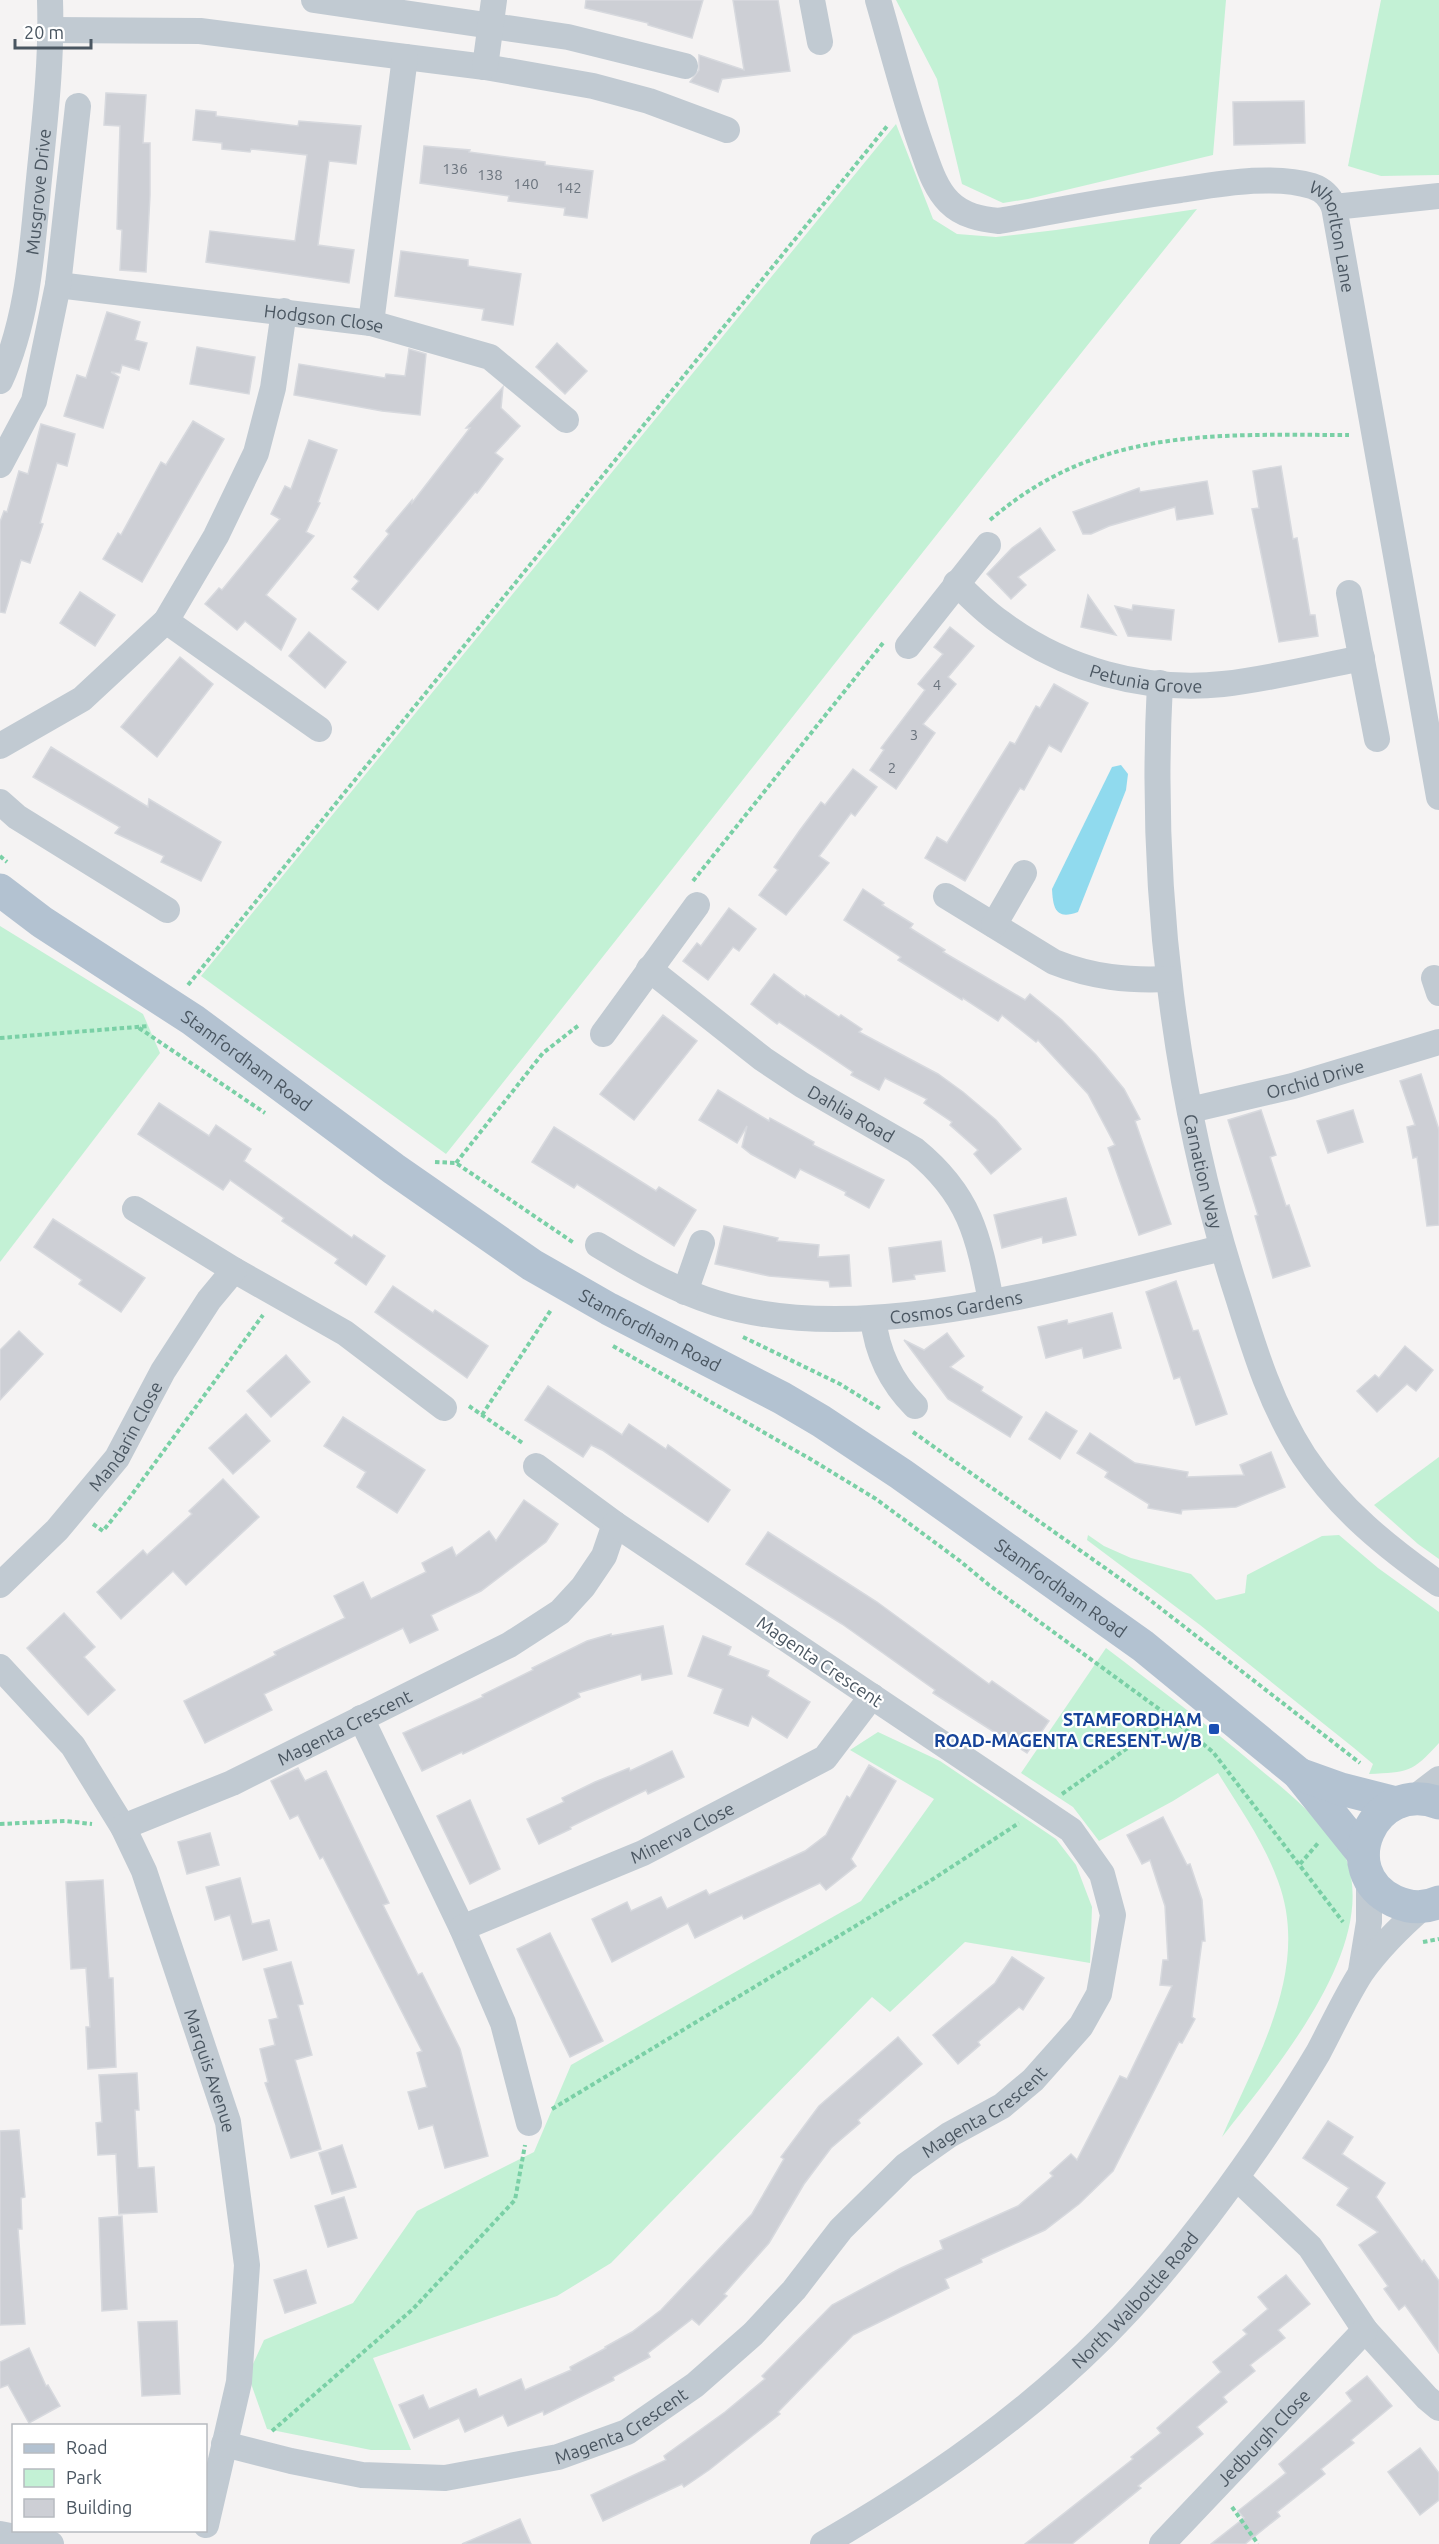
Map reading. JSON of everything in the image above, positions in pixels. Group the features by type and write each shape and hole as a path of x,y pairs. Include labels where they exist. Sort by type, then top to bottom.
{"main road":[{"name":"Stamfordham Road","path":"5,877 42,922 177,998 394,1170 532,1265 609,1309 782,1398 861,1447 1127,1635 1298,1773 1366,1865 1377,1889 1389,1899 1405,1906 1434,1905"},
{"name":"Stamfordham Road","path":"1298,1773 1341,1790 1416,1802"},
{"path":"1366,1865 1365,1839 1371,1825 1382,1812 1416,1802"}],"street":[{"name":"Musgrove Drive","path":"0,381 15,340 30,274 51,60 50,0"},
{"path":"314,0 568,37 685,66"},
{"path":"485,67 494,0"},
{"path":"812,0 820,42"},
{"name":"Whorlton Lane","path":"878,0 907,101 932,176 948,201 957,208 982,219 999,220 1133,196 1223,183 1261,181 1312,186 1325,193 1334,207 1439,796"},
{"path":"51,30 200,31 485,67 593,86 650,101 727,130"},
{"path":"370,323 405,57"},
{"path":"0,465 34,401 58,285 78,106"},
{"path":"1334,207 1439,196"},
{"name":"Hodgson Close","path":"58,285 370,323 490,357 566,420"},
{"path":"0,746 82,699 166,621 216,536 256,453 273,388 284,311"},
{"path":"896,644 956,583 986,535"},
{"name":"Petunia Grove","path":"956,583 999,621 1050,653 1082,668 1114,678 1195,686 1225,683 1362,658"},
{"path":"1349,593 1377,739"},
{"path":"166,621 319,729"},
{"name":"Carnation Way","path":"1160,683 1158,834 1169,979 1190,1110 1222,1248 1266,1382 1284,1422 1304,1455 1328,1488 1367,1528 1439,1584"},
{"path":"0,801 17,817 167,910"},
{"path":"994,925 1024,873"},
{"path":"594,1027 650,969 694,894"},
{"path":"946,896 1054,962 1069,968 1109,979 1137,981 1169,979"},
{"name":"Dahlia Road","path":"650,969 763,1059 802,1085 915,1150 932,1164 956,1192 974,1228 991,1301"},
{"name":"Orchid Drive","path":"1190,1110 1293,1086 1439,1042"},
{"path":"135,1209 234,1270 345,1333 444,1408"},
{"path":"685,1292 702,1243"},
{"name":"Cosmos Gardens","path":"588,1246 685,1292 717,1303 782,1316 873,1318 991,1301 1222,1248"},
{"name":"Mandarin Close","path":"0,1585 57,1530 117,1458 163,1371 209,1300 234,1270"},
{"path":"873,1318 875,1338 886,1369 902,1393 915,1406"},
{"name":"Magenta Crescent","path":"224,2444 291,2461 362,2475 445,2478 558,2457 627,2432 710,2373 753,2334 794,2290 841,2229 904,2166 950,2134 1002,2106 1034,2080 1081,2026 1099,1994 1113,1915 1102,1874 1071,1830 615,1524 536,1466"},
{"name":"Magenta Crescent","path":"123,1827 232,1783 509,1646 560,1612 583,1587 604,1556 615,1524"},
{"name":"Marquis Avenue","path":"0,1667 73,1746 123,1827 144,1871 228,2122 247,2265 239,2382 207,2520"},
{"name":"Minerva Close","path":"462,1928 643,1853 825,1758 872,1696"},
{"path":"361,1718 462,1928 503,2024 529,2123"},
{"path":"1416,1802 1439,1779"},
{"name":"North Walbottle Road","path":"1361,1974 1368,1929 1366,1865"},
{"name":"North Walbottle Road","path":"823,2544 940,2470 1027,2404 1081,2358 1150,2287 1237,2178 1298,2085 1361,1974 1388,1941 1434,1905"},
{"path":"1237,2178 1310,2247 1365,2331 1439,2408"},
{"name":"Jedburgh Close","path":"1162,2544 1365,2331"},
{"path":"0,2534 51,2544"}],"path":[{"path":"0,1038 140,1028 177,998 907,101"},
{"path":"986,535 1021,495 1046,480 1103,454 1135,445 1208,436 1374,435"},
{"path":"694,894 896,644"},
{"path":"0,856 5,877"},
{"path":"456,1163 543,1053 594,1027"},
{"path":"140,1028 272,1118"},
{"path":"431,1162 456,1163 588,1246"},
{"path":"72,1512 103,1531 278,1295"},
{"path":"543,1305 561,1316"},
{"path":"482,1415 551,1310"},
{"path":"737,1334 840,1384 887,1413"},
{"path":"610,1345 876,1499 960,1561 989,1586 1170,1717 1213,1752 1346,1925"},
{"path":"444,1408 462,1401 533,1450 536,1466"},
{"path":"912,1431 1155,1604 1362,1765 1358,1773"},
{"path":"250,2450 413,2309 515,2200 529,2123 930,1881 1040,1809 1201,1696"},
{"path":"0,1824 65,1821 123,1827"},
{"path":"1217,2487 1258,2544"}],"green space":[{"path":"896,0 1226,0 1213,155 1003,203 962,184 937,79"},
{"path":"1381,0 1439,0 1439,175 1381,176 1348,166"},
{"path":"896,124 933,219 957,234 996,237 1197,209 446,1154 201,976"},
{"path":"0,926 143,1014 160,1053 0,1262"},
{"path":"1439,1457 1439,1559 1418,1544 1374,1505"},
{"path":"1088,1535 1104,1546 1131,1558 1191,1574 1216,1600 1245,1593 1247,1575 1322,1536 1339,1535 1378,1568 1439,1612 1439,1743 1409,1769 1393,1773 1369,1774 1373,1764 1200,1625 1087,1540"},
{"path":"1106,1648 1201,1721 1288,1793 1326,1831 1347,1861 1353,1896 1348,1932 1335,1970 1292,2044 1222,2137 1276,2012 1284,1980 1288,1947 1287,1914 1278,1881 1266,1852 1218,1773 1173,1801 1099,1841 1073,1807 1021,1773"},
{"path":"878,1732 940,1761 1056,1839 1076,1865 1092,1907 1090,1963 965,1942 890,2012 872,1997 611,2263 557,2296 373,2358 411,2450 371,2450 267,2429 248,2375 264,2340 353,2303 417,2211 534,2152 571,2065 861,1901 934,1799 850,1750"}],"water":[{"path":"1121,765 1128,774 1126,790 1078,912 1060,914 1053,902 1052,889 1112,767"}],"building":[{"path":"586,0 703,0 692,38 648,25 648,23 585,8"},
{"path":"733,0 778,0 790,71 722,79 718,92 690,82 699,70 699,55 744,70"},
{"path":"106,93 146,95 143,143 150,143 150,195 146,272 120,270 122,230 117,229 120,126 104,125"},
{"path":"1304,101 1305,143 1234,145 1233,102"},
{"path":"196,110 216,112 216,116 298,126 299,121 361,126 356,164 329,161 318,245 354,250 349,283 206,262 210,231 295,241 307,155 251,149 250,152 222,149 222,143 193,140"},
{"path":"424,146 470,150 469,152 593,171 587,218 564,215 565,208 508,201 509,196 420,183"},
{"path":"401,251 468,260 468,266 521,274 513,325 482,320 484,309 395,296"},
{"path":"107,312 140,322 135,340 147,343 139,370 122,365 120,373 111,372 119,377 103,428 64,416 77,375 86,378"},
{"path":"557,343 587,371 565,394 536,367"},
{"path":"197,347 255,357 249,394 190,384"},
{"path":"409,349 426,354 420,415 382,411 294,395 299,364 385,378 386,374 405,376"},
{"path":"503,387 501,408 520,426 495,453 503,459 378,610 352,589 359,581 354,577 389,534 386,531 412,500 412,503 470,428 466,428"},
{"path":"193,421 224,439 142,582 103,559 118,533 121,535 161,462 166,465"},
{"path":"41,424 75,434 67,466 57,463 40,523 43,524 30,563 21,560 5,613 0,612 0,522 4,511 7,512 19,471 28,474"},
{"path":"309,440 337,450 318,502 320,503 306,532 314,536 266,595 296,619 281,650 245,621 237,630 205,604 219,588 222,590 280,519 271,514 285,486 291,489"},
{"path":"1281,466 1293,539 1297,538 1310,615 1315,615 1318,636 1279,642 1252,509 1259,508 1253,471"},
{"path":"1207,481 1213,514 1177,520 1175,507 1109,526 1091,534 1083,534 1073,512 1139,488 1140,492"},
{"path":"1040,528 1055,550 1018,577 1026,585 1011,599 987,574 1012,548"},
{"path":"80,592 115,615 95,646 60,623"},
{"path":"1088,595 1116,635 1081,627"},
{"path":"1133,605 1174,610 1171,640 1128,636 1115,606 1132,610"},
{"path":"950,627 974,646 948,677 956,684 923,724 935,733 896,789 870,770 884,750 881,748 925,690 918,684 943,654 934,647"},
{"path":"309,632 346,662 325,688 289,656"},
{"path":"180,657 213,684 157,757 121,727"},
{"path":"1054,684 1088,703 1061,752 1049,745 1024,790 1020,788 965,881 925,858 937,837 947,843 1010,742 1015,744 1036,706 1040,708"},
{"path":"51,747 148,807 149,799 221,842 201,881 161,862 164,856 115,833 120,827 33,777"},
{"path":"853,769 877,787 855,816 851,813 819,856 829,863 786,915 759,895 778,870 774,867 800,830 821,802 825,805"},
{"path":"863,889 884,903 882,905 913,924 910,928 945,950 943,952 1025,1000 1030,994 1062,1020 1096,1055 1124,1089 1140,1119 1135,1121 1171,1224 1139,1235 1108,1148 1115,1145 1088,1094 1038,1040 1036,1042 1002,1015 998,1021 963,998 962,1000 898,960 901,957 844,920"},
{"path":"729,908 756,929 739,951 733,947 708,980 683,961 697,943 701,946"},
{"path":"774,974 805,997 806,995 862,1029 859,1032 938,1074 996,1120 1021,1149 991,1174 974,1154 978,1150 950,1125 952,1122 924,1103 927,1099 885,1078 879,1090 851,1075 853,1072 779,1022 777,1024 751,1004"},
{"path":"663,1015 697,1041 634,1120 600,1094"},
{"path":"1421,1074 1439,1130 1439,1225 1427,1226 1417,1157 1413,1158 1407,1127 1415,1125 1400,1081"},
{"path":"718,1090 769,1121 770,1118 814,1142 813,1145 884,1180 869,1208 845,1195 846,1192 800,1169 795,1178 751,1154 742,1147 747,1126 737,1143 699,1120"},
{"path":"159,1103 209,1136 216,1125 251,1149 244,1161 352,1238 354,1235 385,1256 366,1285 335,1263 338,1259 282,1221 284,1218 230,1180 223,1190 138,1134"},
{"path":"1261,1110 1276,1155 1270,1157 1286,1206 1289,1205 1310,1266 1273,1278 1255,1216 1258,1215 1228,1120"},
{"path":"1353,1110 1363,1142 1328,1153 1317,1121"},
{"path":"554,1127 656,1191 659,1187 696,1210 674,1246 577,1184 574,1188 532,1162"},
{"path":"1066,1198 1076,1235 1043,1243 1042,1237 1002,1248 994,1215"},
{"path":"53,1219 145,1278 121,1312 79,1284 82,1280 34,1247"},
{"path":"724,1226 778,1238 777,1241 819,1245 818,1257 849,1255 851,1286 830,1287 829,1281 769,1276 715,1264"},
{"path":"941,1241 945,1271 914,1275 915,1279 893,1282 889,1248"},
{"path":"1176,1281 1193,1331 1198,1330 1227,1414 1196,1425 1180,1377 1174,1379 1146,1292"},
{"path":"393,1286 433,1313 435,1310 488,1346 467,1378 375,1312"},
{"path":"1112,1313 1121,1348 1084,1358 1082,1348 1046,1358 1038,1327 1067,1320 1068,1324"},
{"path":"19,1331 43,1354 0,1400 0,1350"},
{"path":"947,1333 964,1356 950,1367 983,1387 981,1391 1022,1417 1010,1437 948,1399 904,1340 924,1350"},
{"path":"1405,1346 1433,1370 1416,1391 1407,1384 1377,1412 1357,1391 1375,1375 1379,1378"},
{"path":"286,1355 310,1382 271,1417 247,1391"},
{"path":"548,1386 622,1435 629,1424 666,1449 668,1445 730,1490 708,1522 602,1450 591,1445 583,1457 525,1420"},
{"path":"1046,1412 1077,1431 1060,1459 1029,1439"},
{"path":"246,1414 270,1441 233,1474 209,1448"},
{"path":"343,1417 425,1470 397,1513 357,1487 366,1472 324,1446"},
{"path":"1090,1433 1135,1463 1188,1472 1187,1477 1244,1475 1240,1465 1271,1452 1285,1487 1236,1507 1182,1510 1181,1514 1148,1508 1149,1504 1105,1477 1108,1472 1077,1453"},
{"path":"223,1479 259,1517 186,1585 173,1571 121,1619 97,1592 143,1550 147,1555 192,1514 189,1511"},
{"path":"524,1500 558,1524 546,1542 481,1591 431,1615 438,1630 410,1643 403,1628 264,1694 272,1710 205,1743 184,1701 276,1655 274,1652 345,1618 334,1596 363,1582 371,1599 426,1572 422,1563 452,1547 456,1556 489,1531 496,1541"},
{"path":"768,1532 877,1602 989,1684 992,1681 1049,1721 1027,1753 933,1693 935,1690 842,1624 746,1564"},
{"path":"64,1613 95,1647 84,1657 115,1690 88,1715 27,1648"},
{"path":"663,1626 672,1674 642,1680 641,1674 578,1693 580,1697 463,1754 462,1752 422,1771 403,1733 483,1697 482,1695 533,1670 532,1668 587,1641 611,1634 611,1636"},
{"path":"703,1636 731,1647 728,1655 769,1671 767,1676 810,1702 787,1738 752,1716 748,1726 714,1713 723,1689 688,1676"},
{"path":"672,1751 684,1777 648,1794 646,1790 539,1844 527,1819 564,1802 562,1798 595,1782 629,1768 630,1771"},
{"path":"869,1765 896,1781 851,1859 856,1866 826,1890 820,1883 744,1919 742,1915 695,1938 688,1923 612,1962 592,1919 627,1902 631,1911 661,1897 667,1909 706,1890 709,1895 805,1851 826,1835 847,1796 850,1798"},
{"path":"298,1768 305,1781 326,1771 389,1903 383,1905 418,1975 422,1973 460,2049 488,2156 445,2168 433,2125 419,2129 408,2092 427,2087 417,2053 422,2051 323,1857 320,1859 298,1815 290,1819 271,1781"},
{"path":"470,1800 500,1869 470,1884 437,1816"},
{"path":"1163,1817 1187,1865 1190,1864 1202,1900 1205,1941 1202,1941 1192,2017 1195,2019 1182,2043 1179,2042 1113,2171 1079,2204 1045,2230 981,2259 982,2262 945,2279 949,2288 853,2335 778,2412 780,2414 709,2470 684,2487 682,2484 603,2521 591,2495 666,2460 664,2456 725,2412 765,2379 762,2376 832,2305 901,2268 943,2249 940,2241 1018,2206 1053,2176 1050,2173 1071,2154 1077,2160 1120,2076 1127,2079 1172,1986 1160,1985 1163,1960 1168,1960 1165,1906 1150,1860 1142,1864 1127,1835"},
{"path":"210,1833 219,1865 187,1874 178,1842"},
{"path":"240,1878 252,1924 269,1920 277,1950 243,1960 230,1915 215,1920 206,1887"},
{"path":"103,1880 109,1978 113,1978 116,2067 88,2069 86,2027 90,2027 86,1968 71,1969 66,1882"},
{"path":"550,1933 603,2041 570,2057 517,1949"},
{"path":"1012,1957 1044,1978 1023,2010 1019,2007 978,2042 980,2045 958,2064 933,2035 995,1983"},
{"path":"291,1962 303,2004 298,2005 312,2055 295,2060 321,2149 291,2158 265,2083 268,2082 260,2049 275,2045 269,2020 278,2018 264,1969"},
{"path":"898,2037 922,2064 858,2120 860,2123 831,2148 804,2184 769,2243 724,2294 727,2296 699,2325 692,2319 648,2353 650,2357 613,2377 614,2380 544,2415 543,2411 508,2426 503,2415 465,2432 459,2418 414,2438 399,2405 423,2395 429,2409 476,2389 479,2397 521,2379 525,2390 571,2370 570,2367 632,2332 661,2310 752,2214 784,2159 781,2157 819,2106"},
{"path":"137,2073 139,2110 135,2110 138,2168 154,2167 157,2212 119,2214 116,2154 98,2155 96,2123 102,2122 99,2075"},
{"path":"1328,2121 1353,2137 1342,2154 1385,2183 1376,2197 1422,2262 1424,2260 1439,2281 1439,2353 1405,2305 1399,2310 1384,2289 1388,2286 1359,2245 1378,2232 1337,2205 1349,2188 1303,2158"},
{"path":"19,2130 25,2197 21,2198 22,2229 18,2229 25,2324 0,2325 0,2131"},
{"path":"342,2145 356,2187 332,2194 319,2153"},
{"path":"344,2197 357,2238 328,2247 315,2206"},
{"path":"122,2216 127,2309 102,2311 99,2218"},
{"path":"306,2270 316,2303 285,2313 274,2280"},
{"path":"1286,2275 1310,2304 1278,2330 1285,2338 1250,2365 1255,2371 1223,2397 1227,2402 1197,2427 1203,2434 1138,2486 1141,2488 1072,2544 1025,2544 1133,2459 1131,2457 1161,2433 1157,2428 1221,2372 1213,2362 1247,2334 1243,2330 1268,2309 1258,2297"},
{"path":"177,2321 180,2394 142,2396 138,2322"},
{"path":"29,2348 46,2386 48,2385 60,2406 29,2423 8,2385 0,2388 0,2362"},
{"path":"1367,2376 1392,2406 1351,2440 1354,2443 1321,2469 1325,2474 1277,2512 1280,2516 1245,2544 1211,2544 1244,2518 1238,2511 1286,2473 1279,2464 1352,2401 1346,2393"},
{"path":"1420,2448 1439,2473 1439,2500 1420,2515 1388,2472"},
{"path":"520,2519 531,2544 462,2544"}],"place":[{"name":"STAMFORDHAM ROAD-MAGENTA CRESENT-W/B","path":"1214,1729"}]}
